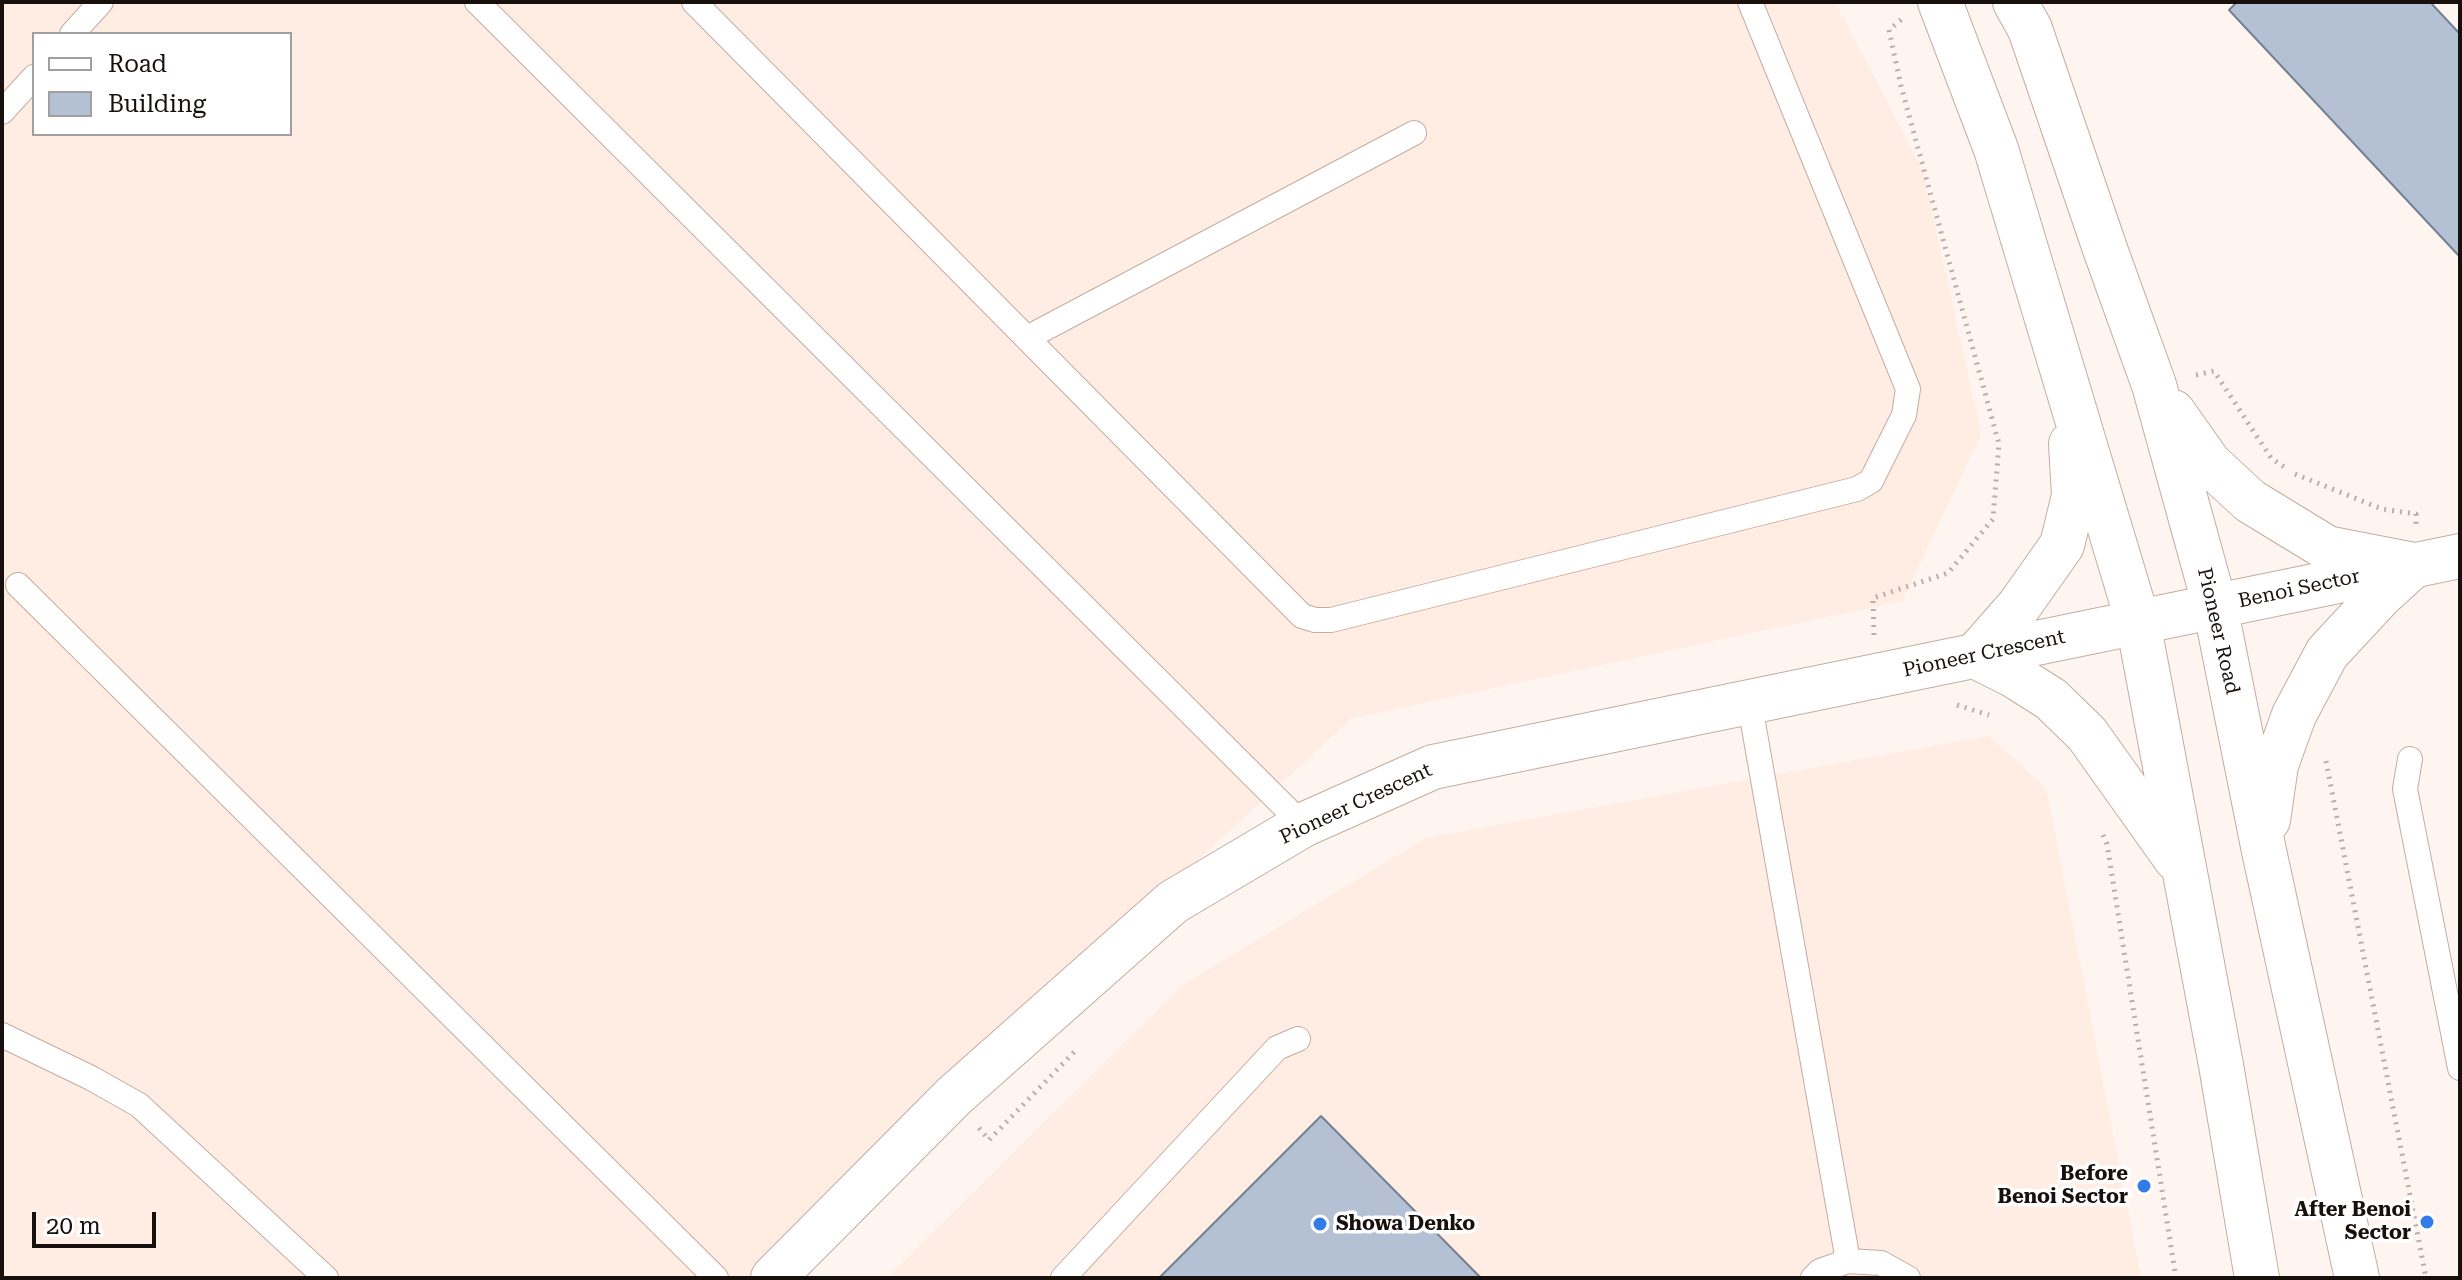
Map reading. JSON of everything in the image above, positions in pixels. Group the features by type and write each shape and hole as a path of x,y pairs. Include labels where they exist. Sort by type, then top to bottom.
{"main road":[{"name":"Pioneer Road","path":"2015,2 2030,29 2154,385 2215,606 2264,851 2357,1278"},
{"path":"1925,7 1996,149 2138,622 2221,1065 2257,1278"},
{"path":"2061,365 2072,447 2074,496 2062,545 2019,606 1975,656 2051,699 2087,734 2184,871"},
{"path":"2154,385 2209,463 2250,501 2327,548 2414,565"},
{"name":"Benoi Sector","path":"2138,622 2460,556"},
{"path":"2264,851 2276,765 2294,715 2327,653 2414,565"},
{"name":"Pioneer Crescent","path":"773,1278 954,1096 1173,902 1303,825 1433,767 2138,622"}],"lane":[{"path":"74,32 101,2"},
{"path":"477,2 1303,825"},
{"path":"694,2 1302,616 1315,620 1331,620 1857,489 1871,481 1904,415 1908,389 1750,2"},
{"path":"2,112 32,79"},
{"path":"1027,338 1414,133"},
{"path":"18,585 716,1278"},
{"path":"1749,700 1848,1261"},
{"path":"2410,759 2405,789 2460,1068"},
{"path":"2,1035 139,1105 326,1278"},
{"path":"1063,1278 1277,1048 1298,1039"},
{"path":"1813,1278 1820,1271 1848,1261 1881,1263 1908,1278"}],"path":[{"path":"1876,677 1873,598 1948,573 1993,519 1999,444 1901,86 1889,30 1925,7"},
{"path":"2154,385 2214,371 2271,458 2307,480 2369,505 2416,514 2414,565"},
{"path":"1944,708 1960,705 1998,718"},
{"path":"2326,755 2326,768 2426,1278"},
{"path":"2100,830 2107,844 2176,1278"},
{"path":"954,1096 989,1140 1085,1041"}],"shaded area":[{"path":"2,2 1835,2 1923,171 1981,434 1902,601 1352,718 744,1278 2,1278"},
{"path":"1989,736 2046,788 2141,1278 887,1278 1183,985 1426,838"}],"building":[{"path":"2237,2 2430,2 2460,34 2460,257 2229,10"},
{"name":"Showa Denko","path":"1321,1116 1481,1278 1159,1278"}],"place":[{"name":"Before Benoi Sector","path":"2144,1186"},
{"name":"After Benoi Sector","path":"2427,1222"},
{"name":"Showa Denko","path":"1320,1224"}]}
